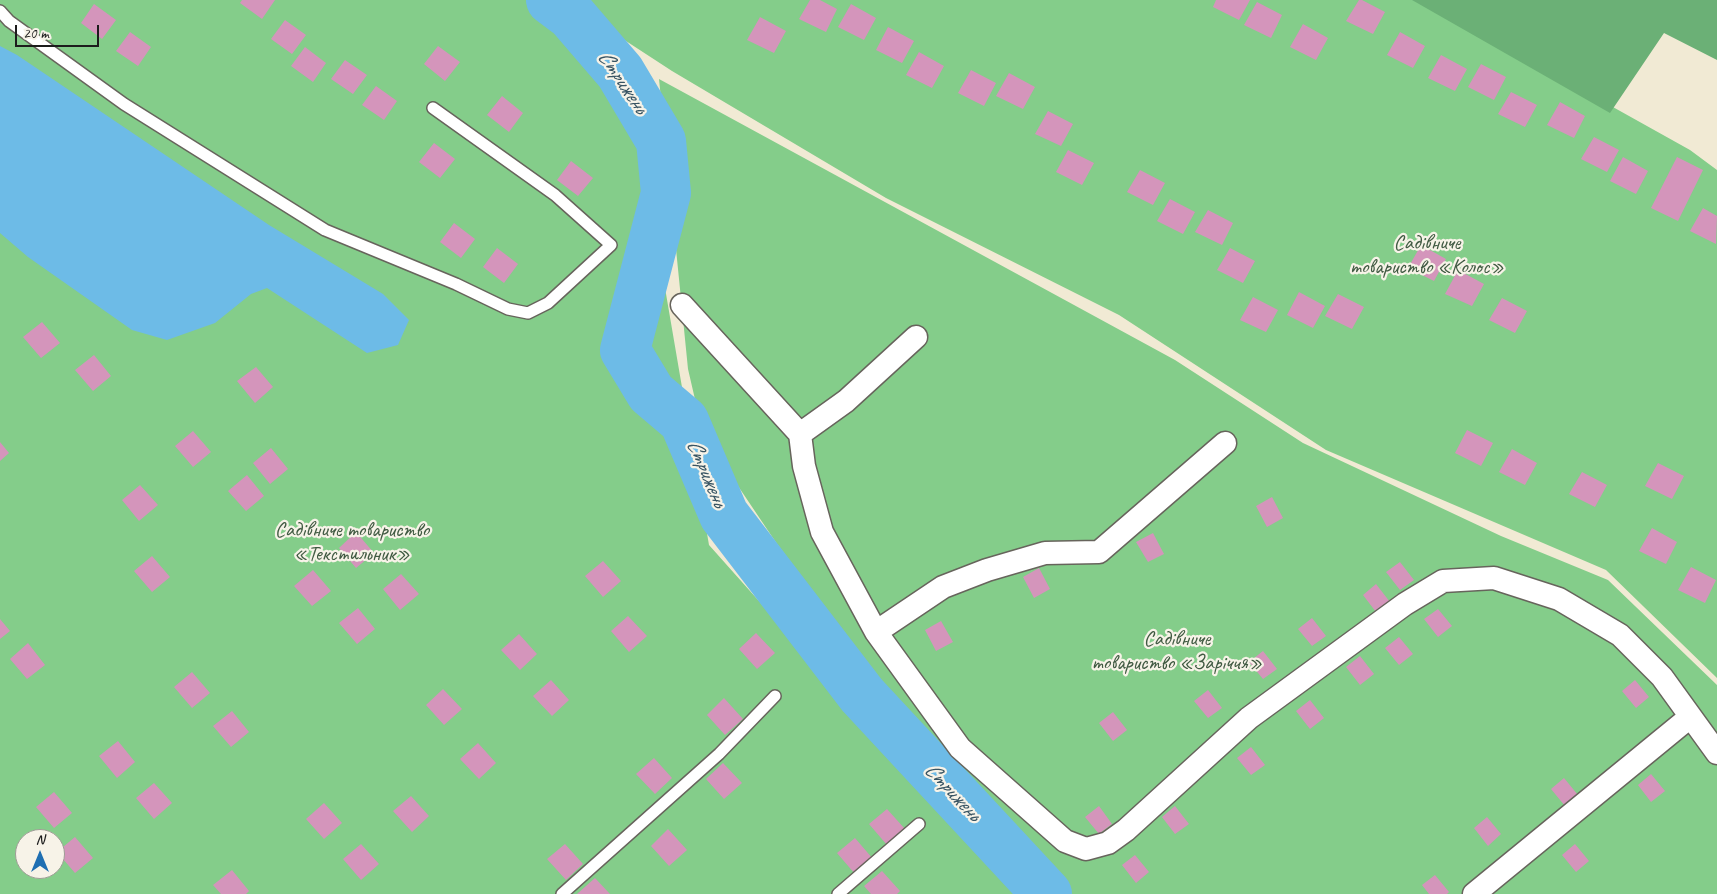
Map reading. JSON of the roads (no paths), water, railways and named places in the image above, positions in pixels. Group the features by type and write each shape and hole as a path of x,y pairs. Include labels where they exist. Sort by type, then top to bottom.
{"street":[{"path":"682,305 800,434 804,466 822,532 876,632 960,748 1065,841 1086,849 1108,843 1126,830 1249,718 1405,604 1443,581 1494,578 1559,599 1620,635 1662,677 1717,752"},
{"path":"800,434 846,401 916,337"},
{"path":"876,632 943,587 987,570 1045,553 1099,552 1225,444"},
{"path":"1474,894 1690,717"}],"lane":[{"path":"0,11 9,20 124,104 325,230 456,284 508,309 528,313 548,303 611,245 555,195 433,108"},
{"path":"562,894 719,754 775,696"},
{"path":"838,894 919,824"}],"water":[{"path":"0,46 17,55 269,225 383,294 409,320 398,345 367,353 267,288 251,294 215,323 167,340 132,330 28,257 0,233"}],"waterway":[{"name":"Стрижень","path":"551,0 571,15 620,72 661,141 666,193 625,350 651,393 684,421 724,515 862,695 1047,894"}],"park label":[{"name":"Садівниче товариство «Колос»","path":"1427,255"},
{"name":"Садівниче товариство «Текстильник»","path":"352,542"},
{"name":"Садівниче товариство «Заріччя»","path":"1177,651"}]}
